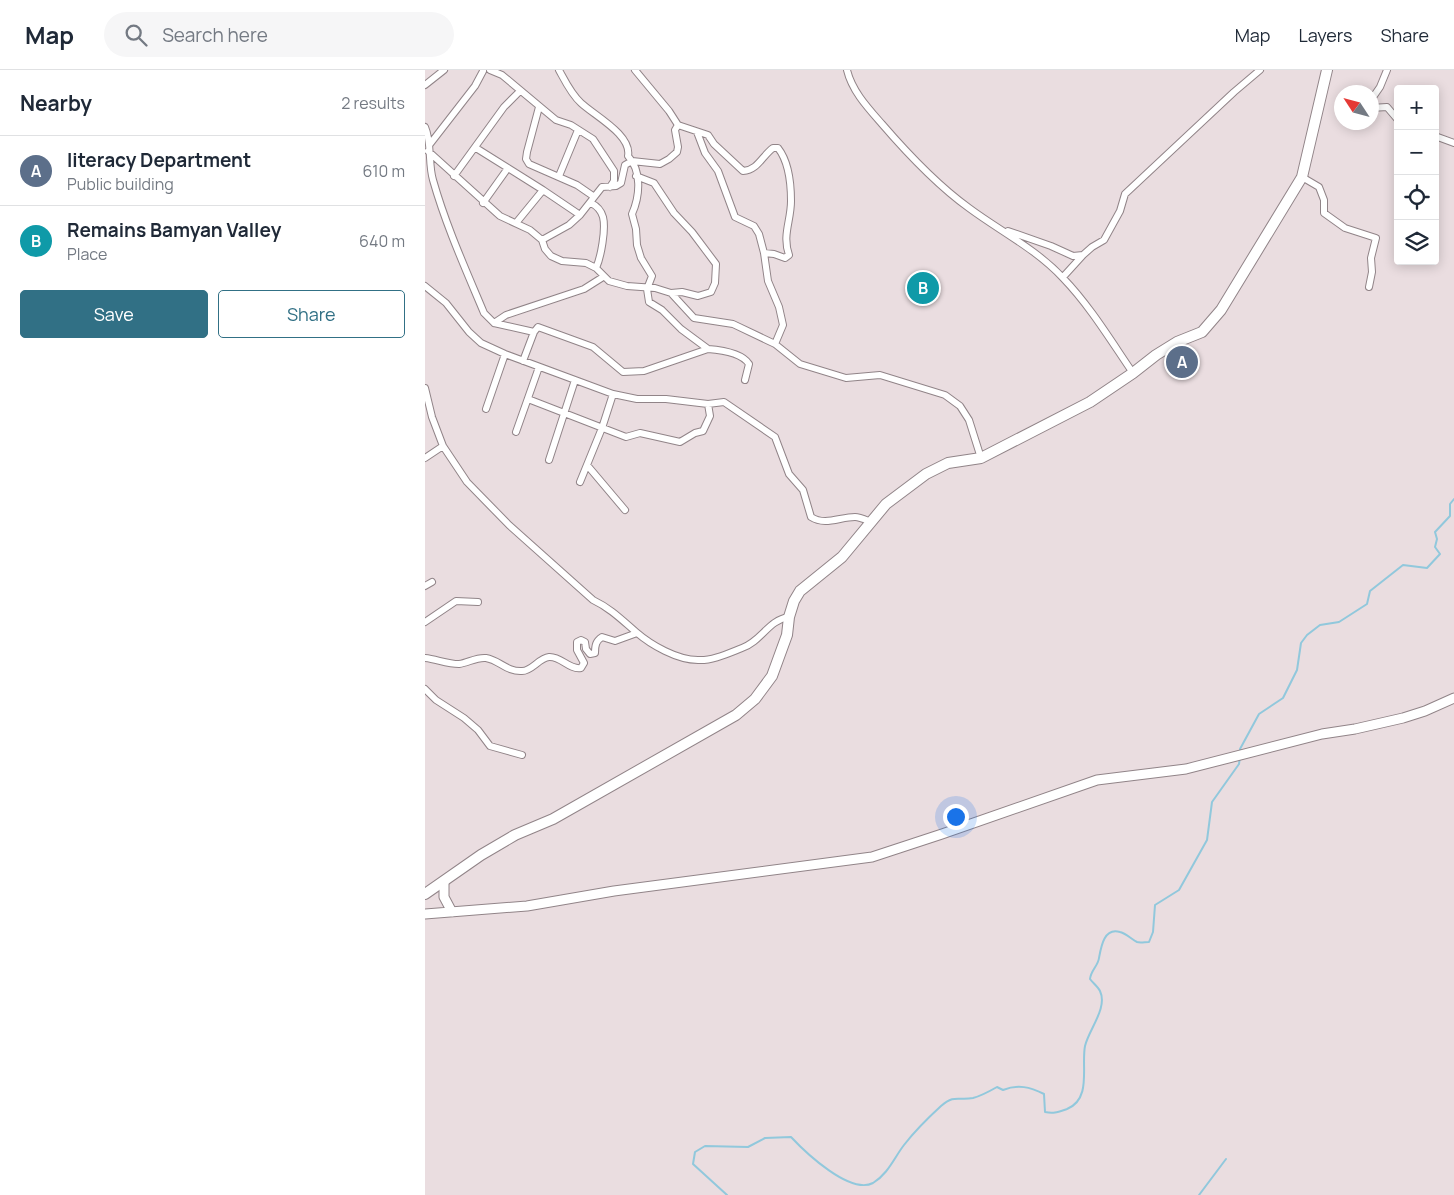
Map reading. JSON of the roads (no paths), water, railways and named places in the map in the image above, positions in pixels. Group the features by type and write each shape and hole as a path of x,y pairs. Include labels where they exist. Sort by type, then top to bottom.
{"main road":[{"path":"425,894 481,855 515,835 553,819 736,715 755,699 772,676 787,635 789,617 794,601 800,591 842,557 886,504 925,474 948,463 981,458 1090,402 1133,373 1156,354 1177,342 1202,332 1224,304 1302,178 1327,70"},
{"path":"427,912 527,906 614,891 872,857 1097,780 1186,769 1322,734 1403,718 1454,699"},
{"path":"444,882 444,898 451,912"}],"street":[{"path":"425,85 444,70"},
{"path":"534,332 494,323 484,313 441,207 432,178 428,151 430,144 475,86 485,70 503,75 556,120 593,139 614,171 610,187"},
{"path":"559,70 580,102 599,116 627,142 628,156 636,167 639,191 632,214 636,228 637,245 641,258 652,276 647,288 649,302 708,349"},
{"path":"635,70 669,111 678,125 708,135 714,144 743,171 756,167 773,148 778,148 783,155 788,170 791,202 786,244 789,255 785,258 764,253"},
{"path":"847,70 850,81 867,107 903,148 958,200 1028,248 1063,278 1087,307 1133,373"},
{"path":"1063,278 1083,256 1103,240 1120,211 1125,194 1260,70"},
{"path":"1379,88 1387,70"},
{"path":"454,176 504,107 520,91"},
{"path":"539,107 526,159 529,164 577,185 597,207 603,219 601,258 596,268"},
{"path":"1379,108 1387,107 1394,115"},
{"path":"542,240 580,215 602,187 616,186 621,183 625,165 632,161 660,164 669,159 677,152 675,130 678,125"},
{"path":"425,127 430,144"},
{"path":"559,176 578,130"},
{"path":"697,132 705,153 718,171 735,217 753,226 759,234 768,281 779,307 783,325 775,344"},
{"path":"1439,137 1454,143"},
{"path":"476,148 580,215"},
{"path":"428,151 483,203 500,216 530,230 542,240 545,249 551,256 562,261 586,263 596,268 609,281 618,284 655,288 671,293 682,292 698,296 711,292 715,283 716,264 675,213 654,183 637,176"},
{"path":"483,203 508,168"},
{"path":"1302,178 1319,187 1324,200 1324,213 1345,228 1376,238 1371,258 1372,272 1369,286"},
{"path":"516,223 543,190"},
{"path":"1002,230 1051,246 1073,256 1083,256"},
{"path":"494,323 506,315 585,289 603,277"},
{"path":"425,286 446,303 469,332 481,343 505,354 613,394 637,399 666,399 708,404 723,402 775,438 789,474 803,490 811,517 817,521 857,517 871,522"},
{"path":"671,293 694,318 733,324 775,344 800,364 846,378 880,375 945,395 960,406 969,420 981,458"},
{"path":"523,361 534,332 538,328 593,347 623,372 644,371 708,349 717,350 745,358 749,364 745,380"},
{"path":"486,409 505,354"},
{"path":"516,432 539,367"},
{"path":"549,460 575,380"},
{"path":"425,386 432,416 443,446 467,482 509,525 593,600 607,606 656,647 681,657 698,660 717,656 750,645 779,619 789,617"},
{"path":"580,482 613,394"},
{"path":"528,399 626,437 640,433 680,442 695,433 703,432 711,416 708,404"},
{"path":"425,458 443,446"},
{"path":"587,465 625,510"},
{"path":"425,586 432,582"},
{"path":"425,622 456,601 478,602"},
{"path":"425,658 433,661 460,664 487,658 511,671 524,671 547,657 552,657 576,668 581,668 584,663 577,650 577,642 581,640 585,642 586,649 590,654 595,653 595,645 602,637 615,641 637,633"},
{"path":"425,689 436,700 464,718 478,730 491,746 522,755"}],"waterway":[{"path":"1240,753 1240,749 1259,714 1283,698 1297,670 1301,643 1307,635 1320,625 1339,622 1367,604 1370,591 1403,565 1427,568 1440,554 1435,547 1437,539 1435,532 1450,516 1450,504 1454,499"},
{"path":"727,1195 693,1164 695,1152 705,1146 748,1147 765,1138 791,1137 829,1170 852,1183 863,1185 873,1183 883,1175 912,1135 936,1110 950,1100 973,1098 997,1087 1003,1090 1019,1087 1029,1088 1044,1094 1045,1112 1058,1112 1075,1104 1083,1090 1085,1046 1102,1004 1100,991 1090,979 1098,961 1104,939 1110,932 1115,931 1137,942 1149,942 1153,932 1155,905 1179,890 1207,840 1212,802 1239,764 1240,757"},
{"path":"1199,1195 1226,1159"}],"place":[{"name":"Remains Bamyan Valley","path":"923,288"},
{"name":"literacy Department","path":"1182,362"}]}
